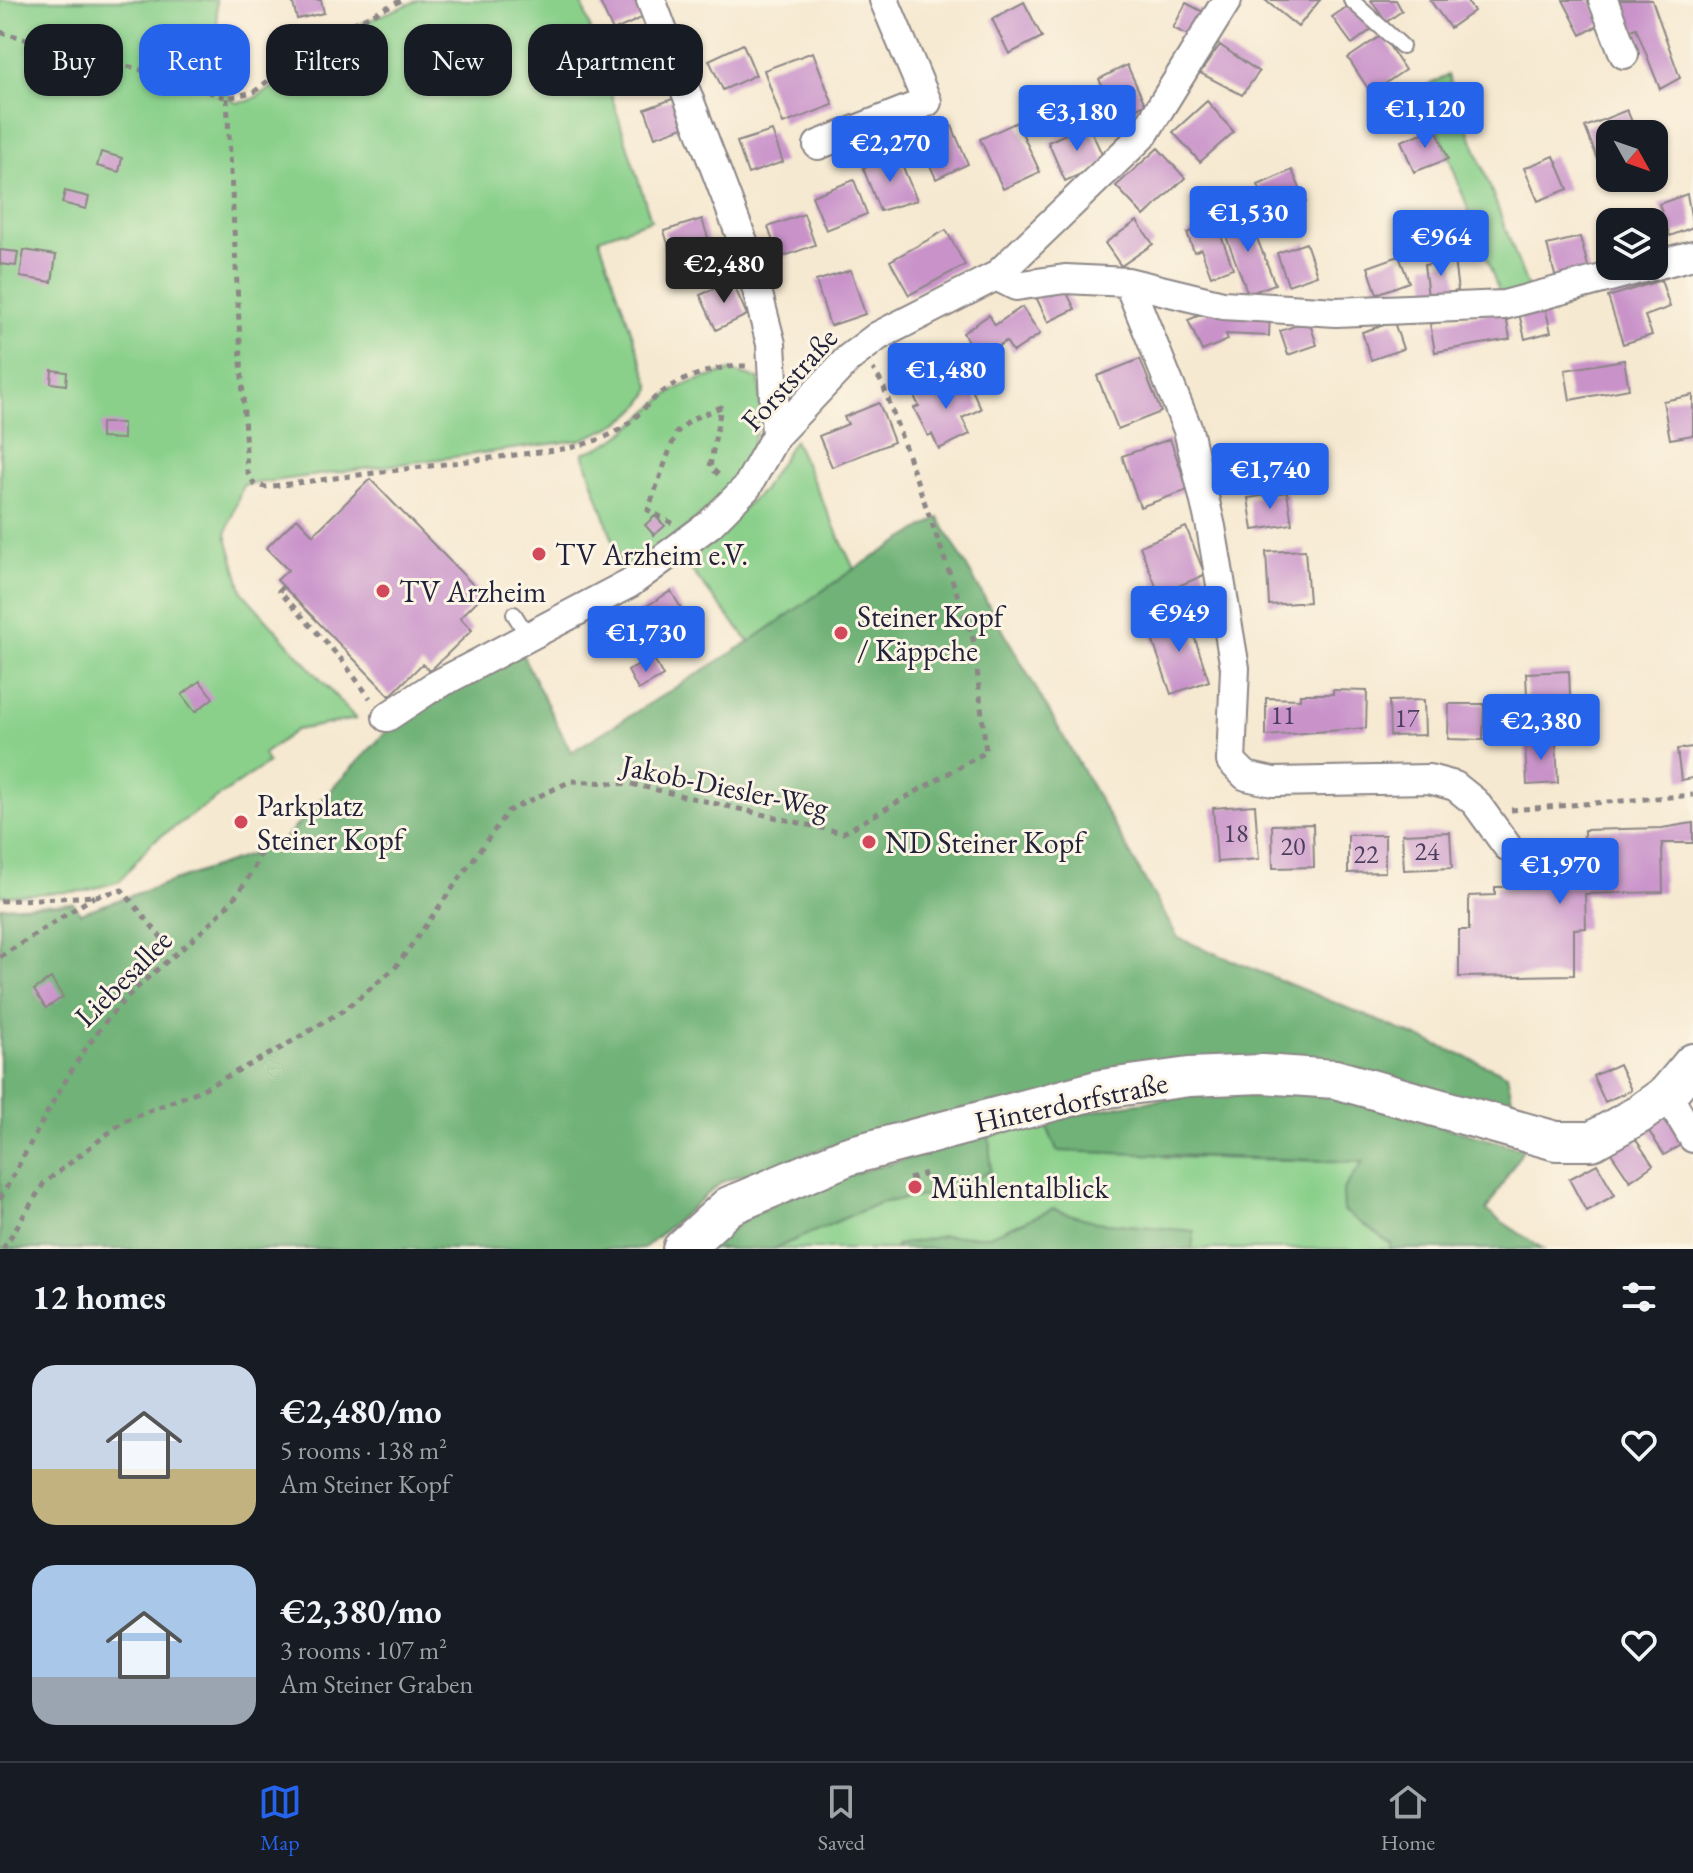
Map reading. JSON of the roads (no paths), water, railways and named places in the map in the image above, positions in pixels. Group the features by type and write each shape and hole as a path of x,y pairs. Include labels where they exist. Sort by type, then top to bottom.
{"street":[{"path":"651,0 747,252 774,367 776,435"},
{"path":"818,145 927,102 884,0"},
{"name":"Forststraße","path":"387,717 521,625 630,583 710,524 747,487 776,435 860,348 996,276 1144,134 1227,0"},
{"path":"1603,0 1624,54"},
{"path":"996,276 1016,286 1065,279 1128,282 1223,305 1322,311 1504,305 1693,255"},
{"path":"1128,282 1188,430 1211,527 1235,668 1231,761 1246,776 1273,782 1429,779 1455,786 1483,812 1507,846"},
{"name":"Hinterdorfstraße","path":"682,1249 729,1206 848,1156 1101,1089 1189,1077 1262,1074 1335,1079 1556,1141 1592,1141 1667,1094 1693,1063"},
{"path":"1667,1094 1693,1138"}],"lane":[{"path":"1351,0 1402,46"}],"place":[{"name":"TV Arzheim e.V.","path":"539,554"},
{"name":"TV Arzheim","path":"383,591"},
{"name":"Steiner Kopf / Käppche","path":"841,633"},
{"name":"Parkplatz Steiner Kopf","path":"241,822"},
{"name":"ND Steiner Kopf","path":"869,842"},
{"name":"Mühlentalblick","path":"915,1187"}]}
